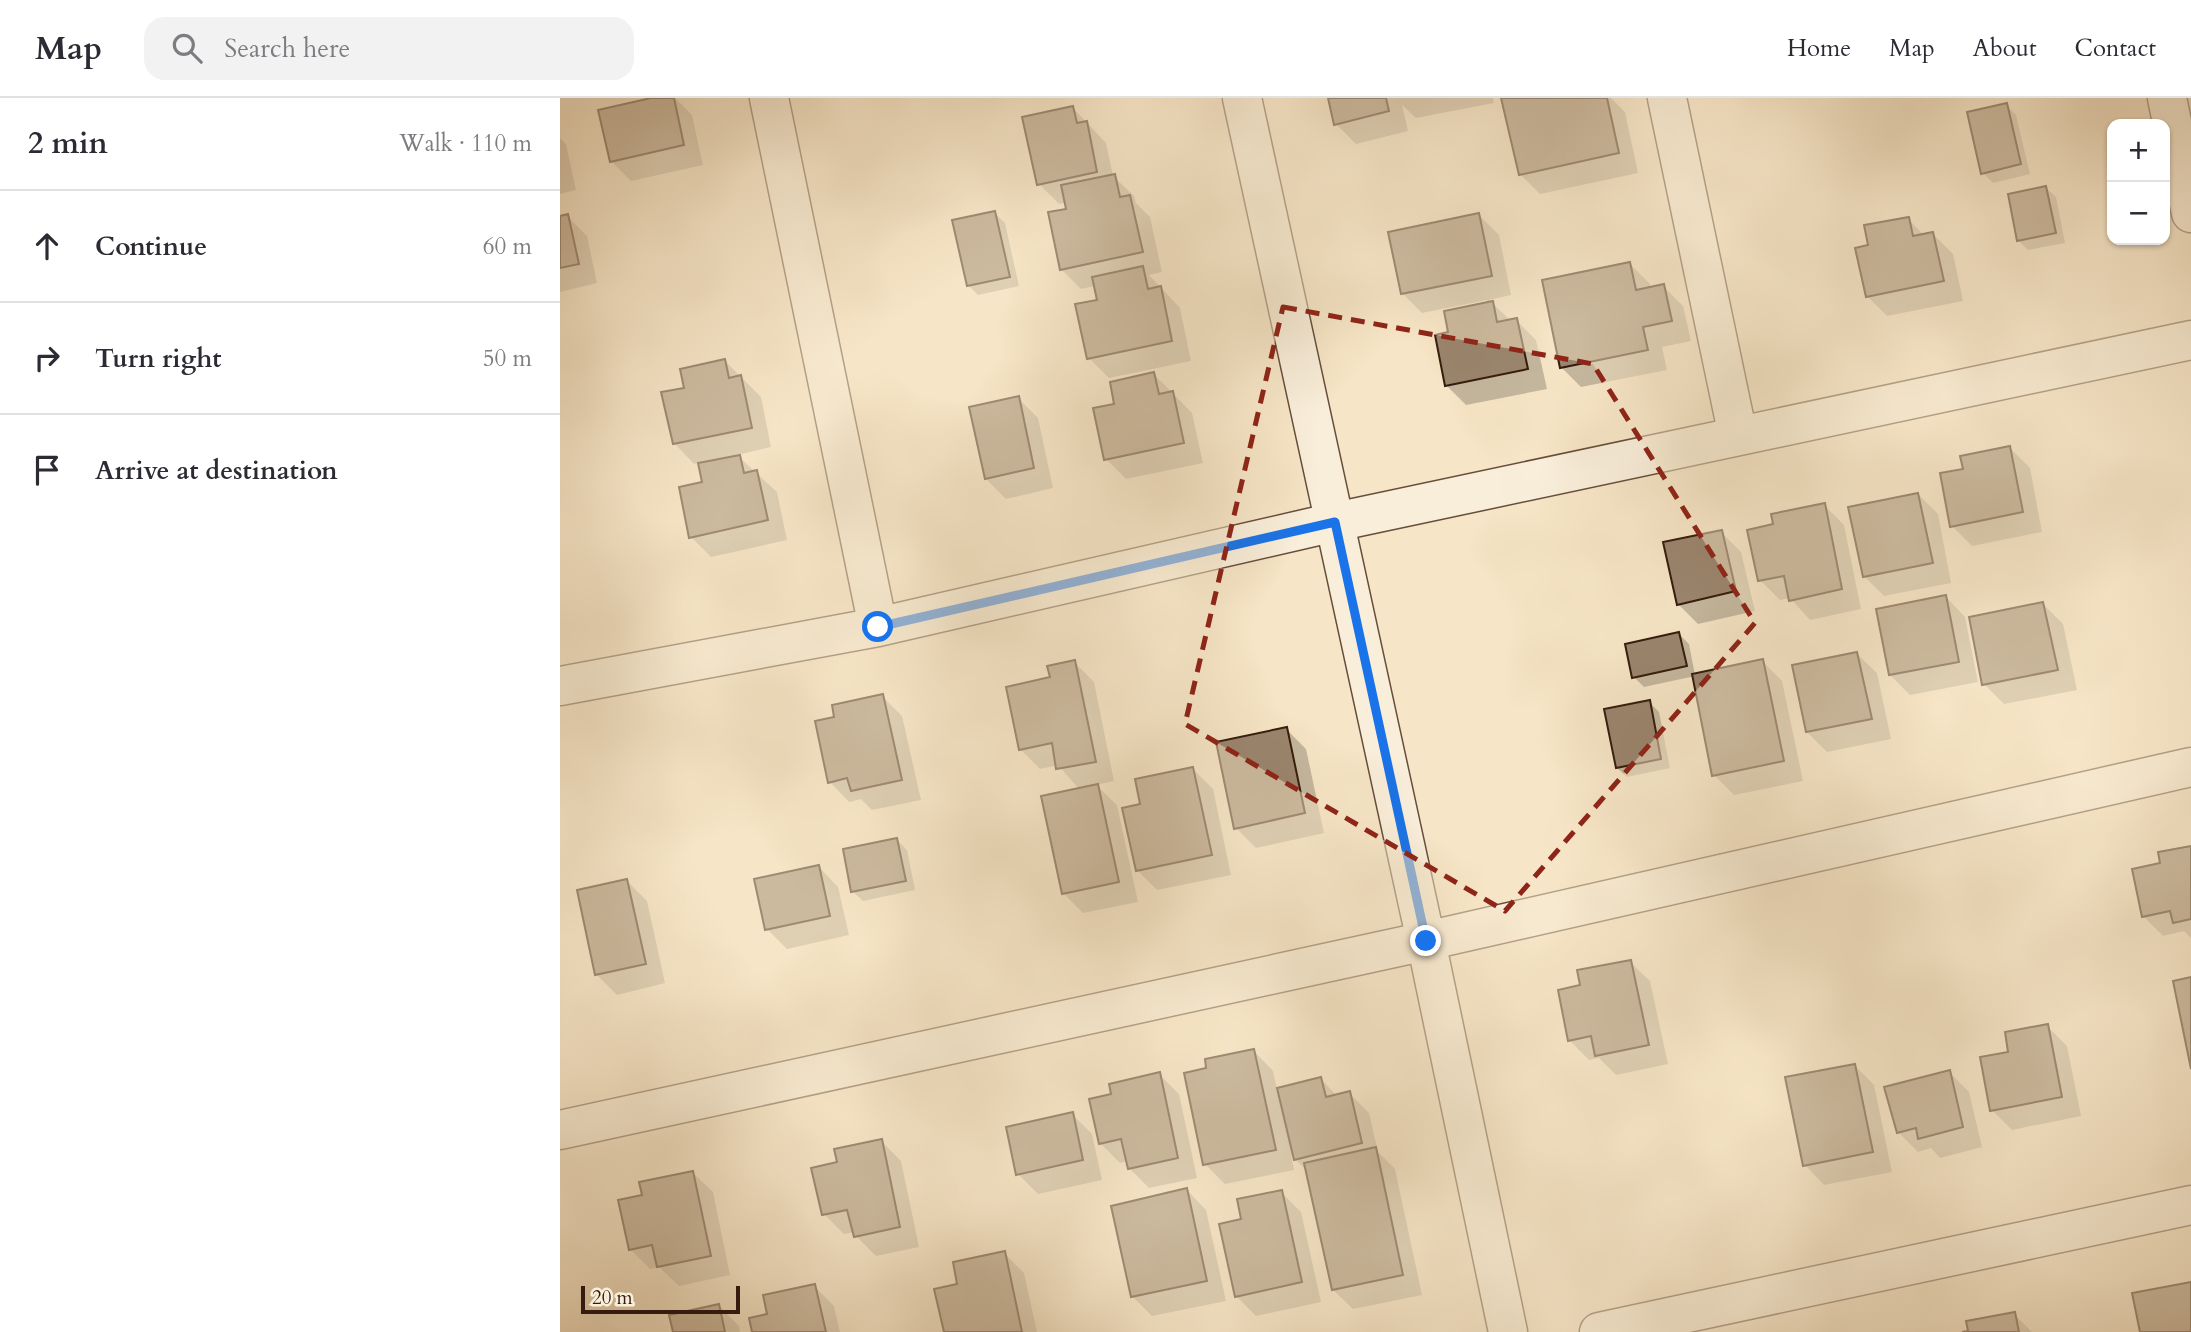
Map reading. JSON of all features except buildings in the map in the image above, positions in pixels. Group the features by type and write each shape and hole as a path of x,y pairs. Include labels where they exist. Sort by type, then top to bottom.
{"street":[{"path":"769,98 878,627"},
{"path":"1242,98 1426,941 1508,1332"},
{"path":"1667,98 1738,436"},
{"path":"2167,98 2191,213"},
{"path":"560,686 878,627 1335,522 2191,340"},
{"path":"560,1130 1426,941 2191,767"},
{"path":"1599,1332 2191,1205"}],"highlighted area":[{"path":"1283,307 1593,364 1755,623 1505,911 1185,724"}],"route":[{"path":"878,627 1335,522 1426,941"}]}
